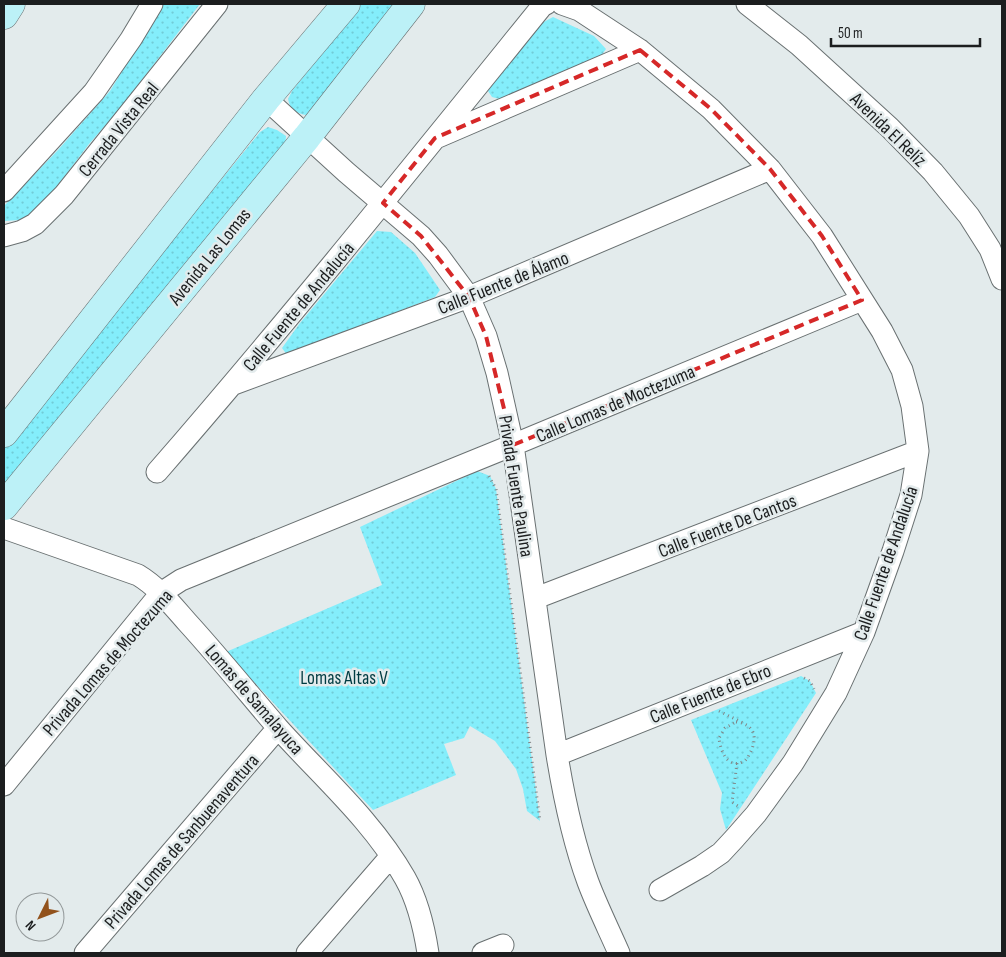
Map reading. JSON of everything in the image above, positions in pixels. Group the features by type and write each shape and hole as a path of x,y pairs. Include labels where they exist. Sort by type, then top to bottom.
{"main road":[{"path":"4,14 11,4"},
{"path":"4,433 266,99 346,4"},
{"name":"Avenida Las Lomas","path":"4,506 307,137 411,4"}],"street":[{"path":"4,191 94,92 131,39 152,4"},
{"name":"Cerrada Vista Real","path":"4,236 22,231 35,224 64,195 217,4"},
{"name":"Calle Fuente de Andalucía","path":"157,472 232,385 383,203 543,5 546,4"},
{"name":"Calle Fuente de Andalucía","path":"562,4 580,10 640,50 711,110 770,169 822,236 882,331 902,370 912,406 918,451 910,495 864,632 836,693 793,763 756,814 721,853 660,890"},
{"name":"Avenida El Relíz","path":"746,4 800,45 890,128 933,172 969,216 990,249 1002,279"},
{"name":"Calle Fuente de Andalucía","path":"435,138 640,50"},
{"name":"Privada Fuente Paulina","path":"266,99 421,236 438,255 469,298 486,336 497,373 513,445 564,797 574,838 589,883 618,953"},
{"name":"Calle Fuente de Álamo","path":"232,385 469,298 770,169"},
{"name":"Calle Lomas de Moctezuma","path":"228,560 513,445 862,300"},
{"name":"Calle Fuente De Cantos","path":"536,598 918,451"},
{"name":"Lomas de Samalayuca","path":"4,528 148,580 212,649 278,728 367,825 405,877 415,898 428,953"},
{"name":"Privada Lomas de Moctezuma","path":"4,785 161,594 181,580 228,560"},
{"name":"Calle Fuente de Ebro","path":"557,755 864,632"},
{"name":"Privada Lomas de Sanbuenaventura","path":"85,953 278,728"},
{"path":"307,953 390,856"},
{"path":"484,953 503,945"}],"path":[{"path":"483,474 490,476 496,489 540,821"},
{"path":"736,722 747,725 752,730 755,738 754,746 748,758 737,763 725,758 721,752 718,738 724,728 736,722"},
{"path":"737,763 732,802 741,807"}],"highlighted area":[{"path":"640,50 711,109 770,169 822,236 862,300 513,445 486,336 469,297 421,236 383,203 435,138"}],"green space":[{"path":"163,4 200,4 36,214 20,220 4,221 4,206 58,150 110,91"},
{"path":"361,4 398,4 306,115 296,112 288,99 292,91"},
{"path":"553,17 594,36 606,49 601,56 503,100 492,97 488,91 493,82 540,24"},
{"path":"268,127 286,136 285,147 4,489 4,447 260,132"},
{"path":"377,231 391,232 415,253 440,290 435,297 287,355 282,348 300,323"},
{"name":"Lomas Altas V","path":"477,471 490,476 496,489 540,821 527,811 523,789 516,769 495,741 470,726 464,738 444,744 456,775 373,810 226,652 382,585 360,527"},
{"path":"801,676 810,681 816,693 726,830 720,809 722,793 691,720"}]}
